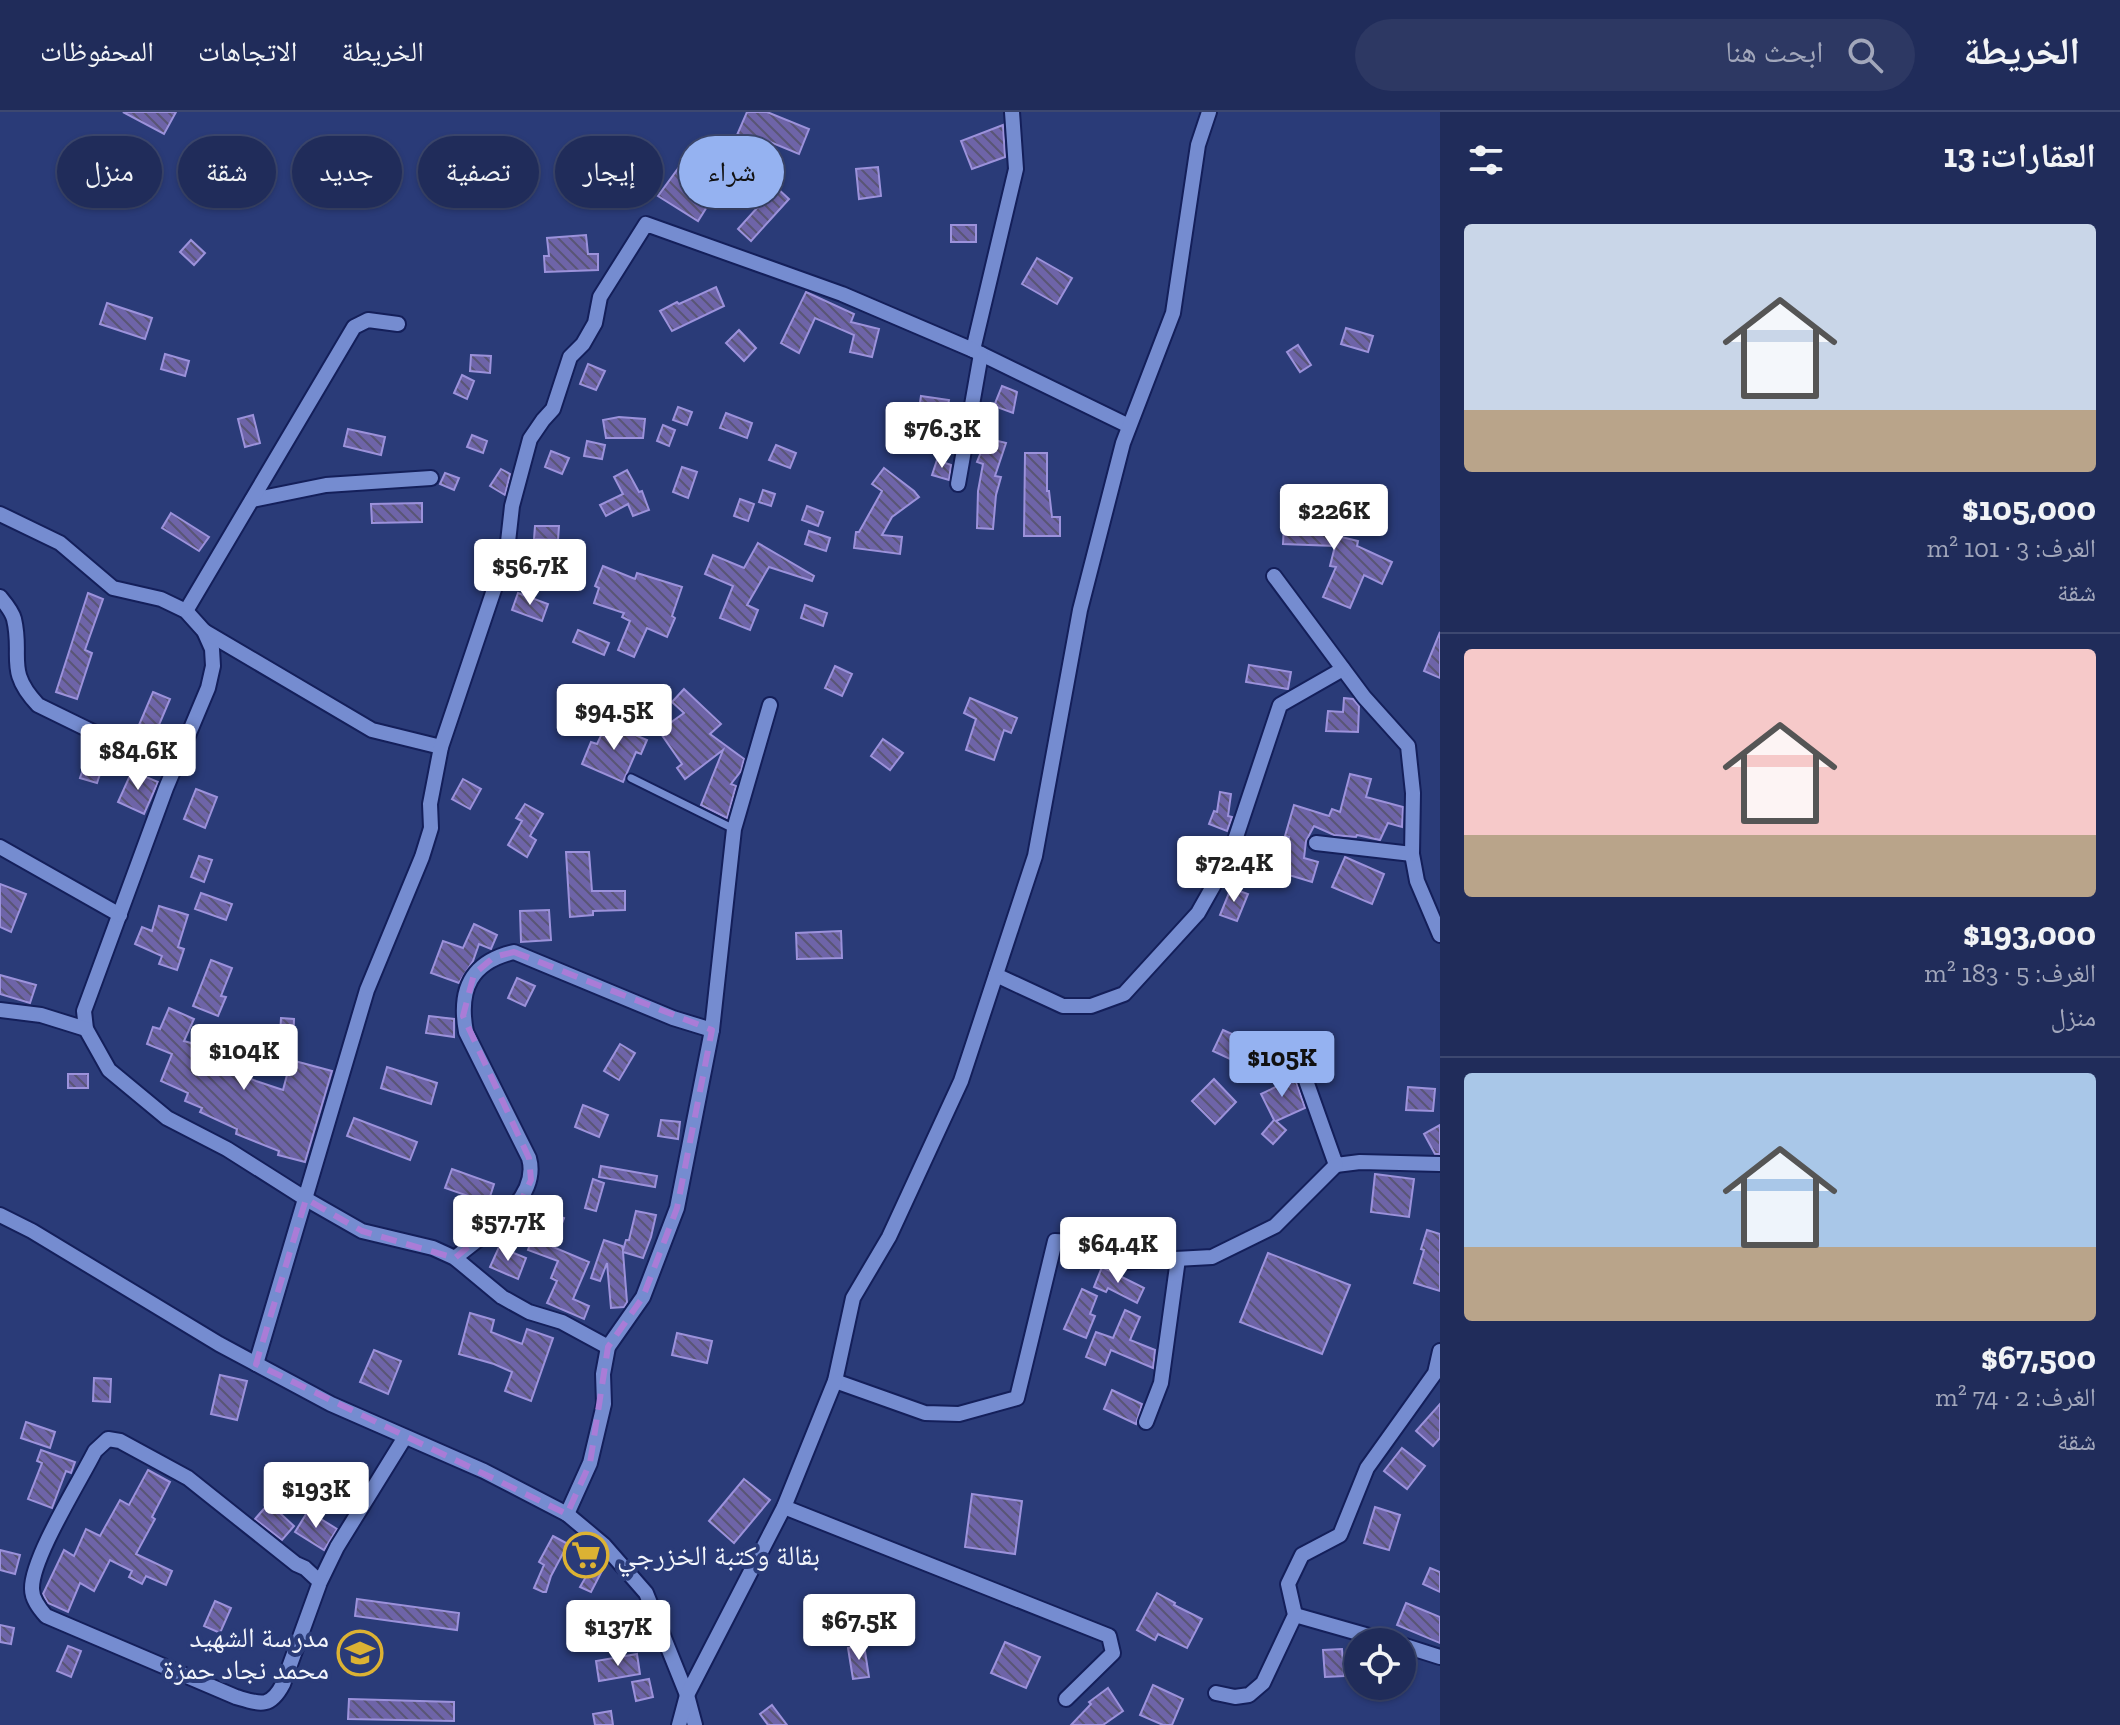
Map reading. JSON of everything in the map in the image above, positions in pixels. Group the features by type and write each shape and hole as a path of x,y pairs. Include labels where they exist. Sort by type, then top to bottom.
{"street":[{"path":"958,484 977,352 1016,169 1012,112"},
{"path":"679,1725 687,1695 784,1507 835,1381 853,1298 889,1237 961,1081 996,975 1035,856 1080,610 1123,443 1173,313 1198,145 1209,112"},
{"path":"256,1364 367,990 431,828 430,804 441,747 507,551 512,506 530,439 553,409 570,357 583,344 595,323 600,297 646,224 842,294 977,352 1129,426"},
{"path":"186,611 354,327 368,320 398,324"},
{"path":"252,500 326,485 431,478"},
{"path":"0,514 60,543 113,588 161,599 186,611 204,631 372,730 441,747"},
{"path":"1274,576 1364,697 1408,746 1413,793 1412,854 1417,881 1440,935"},
{"path":"0,597 14,617 17,665 23,688 38,705 173,771"},
{"path":"204,631 212,649 213,666 208,688 173,771 84,1011 86,1029 109,1070 167,1118 227,1149 362,1231 433,1248 455,1258 502,1297 529,1312 562,1322 608,1347"},
{"path":"996,975 1063,1006 1091,1006 1124,994 1198,913 1229,858 1280,705 1343,669"},
{"path":"567,1514 590,1463 604,1404 603,1374 608,1347 643,1297 677,1208 712,1030 734,829 770,705"},
{"path":"1316,843 1412,854"},
{"path":"0,847 120,915"},
{"path":"455,1258 520,1203 531,1180 529,1158 466,1032 464,994 474,974 494,957 514,952 673,1018 712,1030"},
{"path":"0,1010 41,1015 86,1029"},
{"path":"1299,1061 1336,1165"},
{"path":"835,1381 925,1413 959,1414 1017,1398 1055,1241 1071,1242 1121,1262 1212,1257 1275,1226 1336,1165 1360,1162 1440,1164"},
{"path":"0,1215 256,1364 331,1404 484,1471 567,1514 604,1545 646,1593 687,1695 695,1725"},
{"path":"1146,1422 1161,1383 1178,1259"},
{"path":"1216,1693 1235,1697 1249,1695 1263,1683 1295,1615 1288,1584 1302,1555 1340,1535 1367,1468 1435,1373 1440,1351"},
{"path":"320,1582 188,1478 120,1441 108,1439 95,1451 34,1567 32,1591 36,1605 46,1616 257,1703 268,1702 277,1696 283,1684 320,1582 337,1547 405,1437"},
{"path":"784,1507 1109,1636 1113,1653 1066,1699"},
{"path":"1295,1615 1344,1629"},
{"path":"1416,1649 1440,1657"}],"lane":[{"path":"631,778 734,829"}],"highlighted area":[{"path":"514,952 712,1030 677,1208 643,1297 608,1347 590,1463 567,1514 256,1364 306,1199 362,1231 455,1258 520,1203 531,1180 529,1158 463,1016 474,974 494,957"}],"building":[{"path":"123,112 176,112 164,134"},
{"path":"747,112 767,112 809,129 799,154 784,148 784,136 737,136"},
{"path":"1003,125 1005,157 972,169 961,141"},
{"path":"679,167 679,208 706,208 698,221 663,199 663,189"},
{"path":"878,167 881,196 859,199 856,169"},
{"path":"757,208 781,208 751,241 738,229"},
{"path":"951,225 976,225 976,242 951,242"},
{"path":"586,235 588,254 598,254 598,270 545,272 544,256 549,256 547,238"},
{"path":"191,240 205,253 194,265 180,252"},
{"path":"1037,258 1072,278 1057,304 1022,284"},
{"path":"716,287 724,306 672,331 660,311"},
{"path":"806,292 854,314 851,322 879,329 872,357 850,352 854,335 815,318 799,353 781,343"},
{"path":"107,303 152,318 145,339 100,324"},
{"path":"1346,328 1373,336 1368,352 1341,344"},
{"path":"739,330 756,348 744,361 726,343"},
{"path":"1298,345 1311,365 1300,372 1287,352"},
{"path":"165,354 189,361 185,376 161,369"},
{"path":"471,355 491,356 490,373 470,371"},
{"path":"588,364 605,371 596,390 580,384"},
{"path":"462,375 474,381 467,399 454,393"},
{"path":"1002,386 1017,392 1013,413 994,406"},
{"path":"921,396 949,400 946,414 919,409"},
{"path":"678,407 692,412 687,425 673,420"},
{"path":"726,413 752,423 747,438 720,428"},
{"path":"253,415 260,443 245,447 238,419"},
{"path":"619,417 645,419 643,438 606,438 603,420"},
{"path":"663,425 675,430 669,446 657,441"},
{"path":"348,429 385,437 381,455 344,446"},
{"path":"472,435 487,441 483,453 467,447"},
{"path":"977,436 1006,443 995,476 1001,477 993,529 977,528 978,491 983,464 977,462 981,452 974,449"},
{"path":"587,441 605,445 602,459 584,456"},
{"path":"776,445 796,453 790,468 769,460"},
{"path":"551,451 569,458 562,474 545,467"},
{"path":"1025,453 1047,453 1047,491 1052,517 1060,517 1060,536 1024,536"},
{"path":"937,460 951,465 949,480 932,475"},
{"path":"682,467 697,472 688,498 673,492"},
{"path":"884,468 919,497 892,517 882,535 902,537 900,554 854,548 856,532 859,532 882,491 872,484"},
{"path":"501,469 510,474 505,495 490,486"},
{"path":"627,470 639,492 642,491 649,510 633,516 628,504 606,516 600,505 623,494 614,477"},
{"path":"445,473 459,478 454,490 440,484"},
{"path":"763,490 775,494 771,506 759,502"},
{"path":"740,499 754,504 748,521 734,516"},
{"path":"422,503 422,522 372,523 371,504"},
{"path":"1285,505 1330,506 1329,534 1358,541 1357,546 1392,562 1382,584 1364,575 1350,608 1323,597 1336,567 1330,566 1335,546 1283,544"},
{"path":"807,506 823,512 818,526 802,520"},
{"path":"171,513 209,537 199,551 162,528"},
{"path":"535,526 559,526 558,540 534,539"},
{"path":"809,531 830,538 826,551 805,544"},
{"path":"758,543 814,576 812,581 769,567 747,605 758,610 750,630 720,618 733,586 705,574 713,555 744,568"},
{"path":"562,551 574,557 563,578 551,572"},
{"path":"603,566 635,579 637,573 682,587 667,637 647,628 634,657 618,650 630,621 622,617 624,613 594,603 599,588 595,586"},
{"path":"88,593 103,599 85,650 92,653 77,699 56,692"},
{"path":"518,593 548,604 542,621 512,610"},
{"path":"805,605 827,613 823,626 801,618"},
{"path":"578,630 609,643 604,655 573,642"},
{"path":"1440,632 1440,678 1424,671"},
{"path":"1249,665 1291,672 1288,689 1246,682"},
{"path":"835,666 852,674 842,696 825,688"},
{"path":"684,689 721,724 710,734 744,759 741,771 731,784 736,786 727,818 701,805 723,750 685,779 677,768 682,764 659,731 684,713 672,702"},
{"path":"153,692 170,699 156,732 139,725"},
{"path":"970,698 1017,718 1011,733 1004,730 994,760 966,750 976,719 964,713"},
{"path":"1344,698 1353,699 1359,706 1358,732 1326,731 1328,711 1343,712"},
{"path":"607,723 647,740 641,754 636,752 623,782 582,764 591,742 597,744"},
{"path":"883,739 903,753 890,770 871,756"},
{"path":"85,763 102,768 97,783 80,778"},
{"path":"132,771 158,782 144,814 118,802"},
{"path":"1350,774 1371,779 1366,797 1403,807 1402,827 1388,823 1380,840 1357,835 1334,835 1314,826 1306,841 1304,858 1318,862 1312,882 1279,870 1257,867 1259,855 1283,858 1289,837 1285,836 1294,805 1329,816 1332,809 1340,812"},
{"path":"463,779 481,789 470,809 452,799"},
{"path":"196,789 217,797 205,828 184,819"},
{"path":"1220,792 1231,794 1228,816 1232,817 1227,831 1209,824 1214,811 1217,812"},
{"path":"525,804 543,814 530,836 536,840 527,857 508,845 522,821 516,818"},
{"path":"566,852 589,852 592,891 625,891 625,910 593,911 593,915 570,917"},
{"path":"199,856 212,860 204,882 191,877"},
{"path":"1206,857 1216,861 1208,875 1200,871"},
{"path":"1345,857 1384,874 1372,904 1332,887"},
{"path":"0,884 26,894 11,932 0,927"},
{"path":"1231,888 1248,894 1237,921 1220,915"},
{"path":"201,893 232,904 226,920 195,909"},
{"path":"159,906 188,915 178,947 184,949 177,970 159,964 162,956 135,944 142,927 152,931"},
{"path":"549,910 551,940 521,942 520,911"},
{"path":"474,924 497,935 491,949 479,944 473,961 459,983 431,973 443,941 463,948"},
{"path":"841,931 842,958 797,959 796,933"},
{"path":"211,960 232,968 221,996 226,997 218,1016 193,1006"},
{"path":"0,975 36,985 30,1003 0,994"},
{"path":"517,978 535,986 525,1006 508,998"},
{"path":"169,1008 194,1019 184,1041 212,1049 210,1060 256,1081 283,1090 291,1060 332,1071 305,1162 278,1155 279,1151 236,1134 237,1129 200,1112 202,1108 185,1101 188,1093 161,1081 172,1054 147,1044 153,1027 160,1029"},
{"path":"429,1016 454,1019 454,1037 426,1033"},
{"path":"281,1018 294,1019 293,1051 279,1050"},
{"path":"1223,1030 1241,1038 1232,1060 1213,1051"},
{"path":"620,1044 635,1053 619,1080 604,1071"},
{"path":"1288,1052 1305,1108 1276,1121 1286,1130 1273,1144 1262,1134 1274,1120 1261,1094 1284,1083 1276,1056"},
{"path":"387,1067 437,1083 431,1104 381,1088"},
{"path":"68,1074 88,1074 88,1088 68,1088"},
{"path":"1214,1079 1236,1102 1215,1124 1192,1101"},
{"path":"1408,1087 1435,1089 1433,1111 1406,1110"},
{"path":"583,1105 608,1115 599,1137 575,1127"},
{"path":"354,1118 417,1142 410,1160 347,1136"},
{"path":"661,1120 680,1122 678,1139 658,1136"},
{"path":"1440,1125 1440,1154 1435,1154 1424,1134"},
{"path":"601,1166 657,1176 655,1187 599,1177"},
{"path":"452,1169 494,1184 488,1203 445,1188"},
{"path":"1375,1174 1414,1179 1409,1217 1371,1212"},
{"path":"593,1179 604,1183 596,1211 585,1208"},
{"path":"542,1210 564,1218 553,1247 589,1262 573,1299 589,1306 584,1319 547,1303 557,1281 551,1278 558,1261 528,1250"},
{"path":"636,1211 656,1215 651,1237 643,1258 623,1252 627,1302 624,1307 611,1308 607,1263 600,1281 591,1278 604,1240 622,1246 623,1250 626,1240 629,1240"},
{"path":"1427,1230 1440,1234 1440,1291 1414,1283"},
{"path":"499,1247 526,1258 518,1279 490,1267"},
{"path":"1268,1253 1350,1285 1322,1354 1240,1322"},
{"path":"1102,1267 1144,1288 1137,1303 1108,1288 1106,1292 1094,1287"},
{"path":"1082,1289 1097,1296 1090,1314 1095,1316 1086,1338 1064,1329"},
{"path":"1125,1310 1140,1317 1130,1340 1155,1350 1153,1368 1111,1350 1105,1365 1086,1357 1096,1332 1113,1338"},
{"path":"470,1313 494,1320 491,1332 522,1344 527,1329 553,1338 531,1401 505,1391 512,1372 459,1354"},
{"path":"677,1333 712,1341 707,1363 672,1355"},
{"path":"374,1350 401,1361 388,1394 360,1382"},
{"path":"220,1375 247,1381 237,1420 211,1414"},
{"path":"94,1378 111,1379 110,1402 93,1401"},
{"path":"1112,1390 1142,1404 1136,1424 1104,1409"},
{"path":"1440,1404 1440,1438 1433,1446 1416,1431"},
{"path":"26,1422 55,1432 50,1448 21,1438"},
{"path":"1402,1448 1425,1466 1407,1489 1384,1471"},
{"path":"41,1450 75,1462 71,1473 66,1471 52,1508 28,1499 42,1463 37,1461"},
{"path":"148,1470 170,1482 136,1554 172,1571 166,1585 146,1576 142,1584 129,1577 132,1571 110,1560 94,1591 80,1583 68,1612 48,1603 43,1594 64,1550 74,1556 86,1529 100,1536 120,1500 129,1505"},
{"path":"744,1479 770,1500 734,1543 709,1521"},
{"path":"972,1494 1022,1501 1015,1554 965,1547"},
{"path":"269,1503 294,1526 282,1540 255,1519"},
{"path":"1375,1507 1400,1515 1389,1550 1364,1543"},
{"path":"308,1511 337,1529 324,1550 295,1532"},
{"path":"553,1536 568,1544 546,1592 543,1592 534,1588 544,1565 539,1562"},
{"path":"0,1550 20,1555 15,1574 0,1570"},
{"path":"599,1554 606,1563 591,1592 580,1587"},
{"path":"1430,1568 1440,1572 1440,1592 1423,1584"},
{"path":"1157,1593 1202,1619 1187,1648 1158,1634 1155,1640 1137,1630"},
{"path":"357,1599 459,1613 457,1630 355,1616"},
{"path":"215,1601 231,1608 220,1633 204,1626"},
{"path":"1406,1603 1440,1617 1440,1643 1416,1633 1416,1628 1397,1625"},
{"path":"0,1625 14,1628 11,1644 0,1642"},
{"path":"1005,1642 1040,1657 1026,1688 991,1673"},
{"path":"864,1645 869,1677 853,1679 848,1648"},
{"path":"68,1646 81,1651 71,1677 57,1671"},
{"path":"1342,1649 1344,1676 1325,1677 1323,1650"},
{"path":"637,1654 640,1674 599,1681 596,1661"},
{"path":"649,1679 653,1697 636,1701 632,1682"},
{"path":"1153,1685 1183,1699 1172,1725 1163,1725 1140,1715"},
{"path":"1108,1688 1123,1711 1103,1725 1071,1725 1091,1704 1089,1702"},
{"path":"349,1699 454,1702 454,1721 348,1719"},
{"path":"772,1705 787,1725 768,1725 760,1714"},
{"path":"611,1711 613,1725 595,1725 593,1714"}],"place":[{"name":"بقالة وكتبة الخزرجي","path":"586,1555"},
{"name":"مدرسة الشهيد محمد نجاد حمزة","path":"360,1653"}]}
